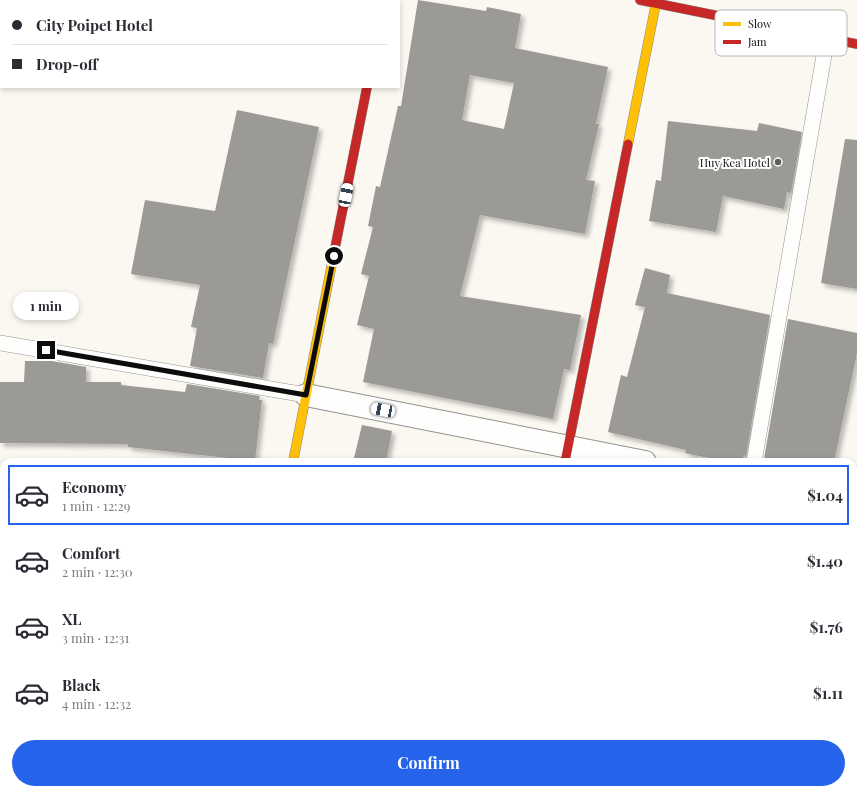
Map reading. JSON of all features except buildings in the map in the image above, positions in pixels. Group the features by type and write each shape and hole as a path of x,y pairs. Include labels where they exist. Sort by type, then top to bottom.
{"main road":[{"path":"640,0 715,15"},
{"path":"566,454 656,3"},
{"path":"847,42 857,44"},
{"path":"294,458 367,88"}],"street":[{"path":"306,395 566,454 606,458"}],"lane":[{"path":"755,458 824,56"},
{"path":"0,343 306,395"}],"traffic: slow":[{"path":"628,144 656,3"},
{"path":"294,458 335,248"}],"traffic: jam":[{"path":"640,0 715,15"},
{"path":"847,42 857,44"},
{"path":"335,248 367,88"},
{"path":"566,458 628,144"}],"place":[{"name":"Huy Kea Hotel","path":"778,162"}],"route":[{"path":"46,350 306,395 334,256"}]}
